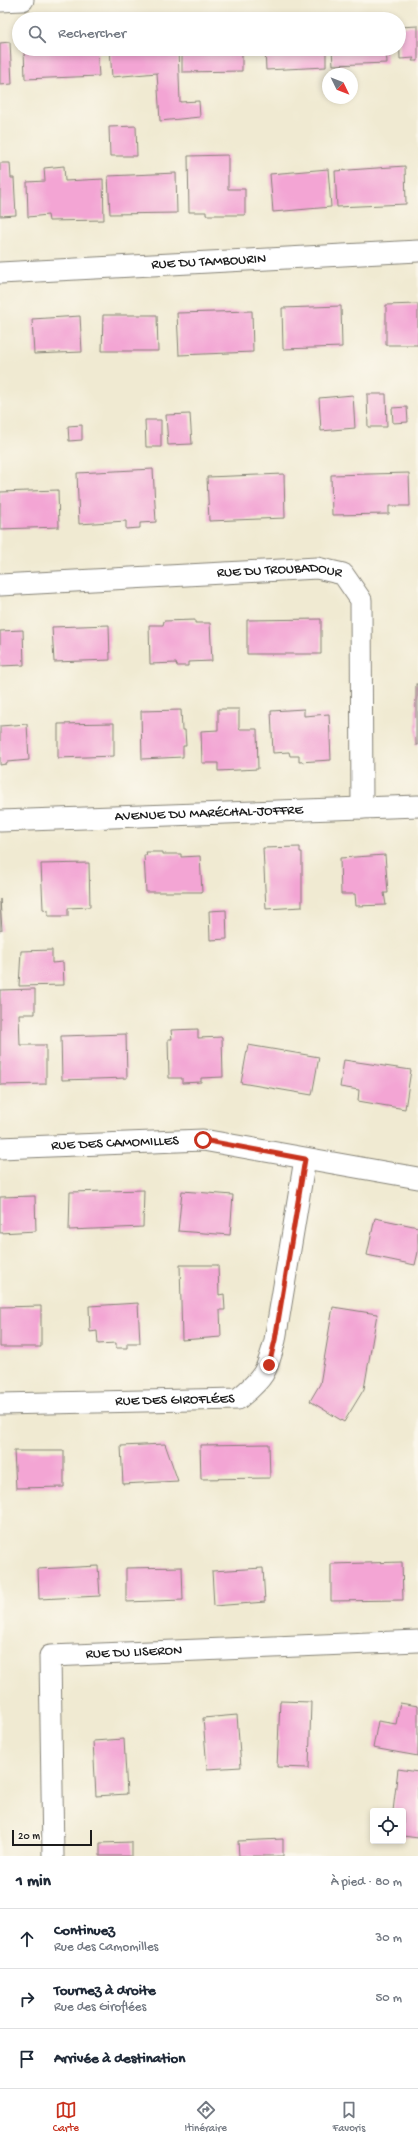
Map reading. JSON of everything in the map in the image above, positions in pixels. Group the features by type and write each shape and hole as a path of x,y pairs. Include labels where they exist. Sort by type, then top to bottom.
{"street":[{"path":"0,1 23,0"},
{"name":"RUE DU TAMBOURIN","path":"0,274 418,251"},
{"name":"RUE DU TROUBADOUR","path":"0,585 317,568 343,574 362,600 362,808"},
{"name":"AVENUE DU MARÉCHAL-JOFFRE","path":"0,821 418,806"},
{"name":"RUE DES CAMOMILLES","path":"0,1148 203,1140 418,1178"},
{"name":"RUE DES GIROFLÉES","path":"0,1404 238,1399 259,1382 269,1365 275,1340 305,1159"},
{"name":"RUE DU LISERON","path":"53,1856 50,1656 418,1641"}],"building":[{"path":"418,26 418,61 412,61 414,58 400,59 400,56 406,56 406,27"},
{"path":"10,42 12,84 0,85 0,43"},
{"path":"24,56 98,56 99,76 25,79"},
{"path":"110,56 178,56 180,102 199,101 200,117 160,121 157,73 112,77"},
{"path":"182,56 242,56 242,71 182,72"},
{"path":"265,56 326,56 326,67 266,70"},
{"path":"332,56 386,56 387,63 333,65"},
{"path":"136,126 137,156 110,156 109,127"},
{"path":"228,155 228,189 245,189 245,215 206,215 206,212 189,212 188,156"},
{"path":"0,163 10,163 11,178 14,178 16,215 0,216"},
{"path":"64,166 65,181 103,179 104,220 49,221 48,215 28,217 27,182 45,181 44,168"},
{"path":"405,166 406,204 337,207 335,171"},
{"path":"328,169 331,207 273,212 270,174"},
{"path":"176,173 177,213 110,214 108,176"},
{"path":"418,304 418,345 386,345 386,305"},
{"path":"341,306 342,347 283,349 282,308"},
{"path":"252,311 253,352 179,355 177,313"},
{"path":"103,315 157,315 158,351 102,351"},
{"path":"80,316 82,352 34,354 32,319"},
{"path":"367,394 386,394 387,427 368,427"},
{"path":"353,395 355,428 321,431 319,398"},
{"path":"407,407 408,422 393,423 392,408"},
{"path":"190,414 192,444 168,445 166,415"},
{"path":"145,420 161,420 161,447 146,447"},
{"path":"82,425 82,440 69,441 68,426"},
{"path":"153,469 156,522 140,523 140,528 126,529 126,521 79,524 77,473"},
{"path":"409,473 410,506 389,506 389,514 332,515 331,475"},
{"path":"284,474 285,518 209,521 207,477"},
{"path":"58,490 59,527 0,529 0,492"},
{"path":"321,619 321,654 247,654 247,620"},
{"path":"195,620 195,623 210,623 212,661 188,662 188,666 177,666 176,663 150,664 149,625 163,625 164,621"},
{"path":"109,625 110,660 54,662 52,627"},
{"path":"23,630 24,665 0,666 0,631"},
{"path":"416,684 418,684 418,745 416,745"},
{"path":"218,709 239,709 239,729 257,729 258,769 218,771 218,763 202,763 201,731 218,730"},
{"path":"304,709 304,716 329,714 331,760 299,762 299,756 290,756 289,752 273,753 271,711"},
{"path":"181,710 182,730 185,730 186,746 183,746 183,757 142,759 141,711"},
{"path":"114,723 114,756 58,758 58,724"},
{"path":"27,724 29,760 7,762 6,764 0,765 0,726"},
{"path":"300,847 300,852 302,852 302,907 266,909 263,848"},
{"path":"146,852 181,854 181,857 200,856 202,892 146,892 144,855 147,855"},
{"path":"385,855 388,893 384,893 386,905 356,906 355,894 341,894 340,858"},
{"path":"89,863 90,907 68,908 68,916 48,916 48,910 43,909 41,864"},
{"path":"0,899 2,930 0,931"},
{"path":"226,910 227,939 210,940 209,911"},
{"path":"52,950 52,963 63,962 64,985 19,986 21,951"},
{"path":"35,989 35,1014 19,1014 20,1045 46,1045 46,1084 0,1085 0,990"},
{"path":"198,1029 198,1038 222,1037 223,1077 201,1078 201,1082 182,1083 182,1078 169,1078 168,1039 172,1039 171,1030"},
{"path":"126,1034 127,1078 62,1080 61,1036"},
{"path":"248,1045 319,1057 312,1095 241,1083"},
{"path":"344,1060 411,1070 405,1109 358,1101 359,1090 340,1087"},
{"path":"144,1190 143,1227 69,1230 70,1192"},
{"path":"182,1191 233,1195 230,1235 178,1231"},
{"path":"35,1196 36,1231 0,1233 0,1197"},
{"path":"375,1218 418,1227 418,1252 415,1265 367,1255"},
{"path":"180,1265 218,1265 219,1295 224,1294 225,1310 220,1310 221,1337 182,1340"},
{"path":"138,1303 140,1343 127,1343 127,1348 116,1348 116,1343 98,1344 97,1331 90,1332 89,1306"},
{"path":"41,1306 41,1347 0,1347 0,1307"},
{"path":"333,1307 377,1314 364,1389 344,1422 310,1401 320,1384"},
{"path":"165,1444 178,1481 123,1484 121,1446"},
{"path":"269,1444 270,1478 201,1479 200,1445"},
{"path":"14,1451 64,1451 64,1487 16,1488"},
{"path":"402,1562 403,1600 331,1601 331,1564"},
{"path":"98,1566 100,1596 39,1599 38,1569"},
{"path":"182,1567 183,1600 126,1602 126,1568"},
{"path":"263,1568 265,1602 214,1606 212,1571"},
{"path":"280,1701 311,1702 309,1768 277,1767"},
{"path":"400,1703 418,1706 418,1756 373,1748 378,1721 396,1724"},
{"path":"237,1715 241,1767 207,1769 203,1718"},
{"path":"124,1739 127,1794 96,1796 93,1741"},
{"path":"398,1769 418,1772 418,1838 406,1836 406,1808 393,1808"},
{"path":"283,1839 283,1856 239,1856 238,1841"},
{"path":"132,1842 132,1856 100,1856 100,1843"}],"route":[{"path":"203,1140 305,1159 275,1340 269,1365"}]}
